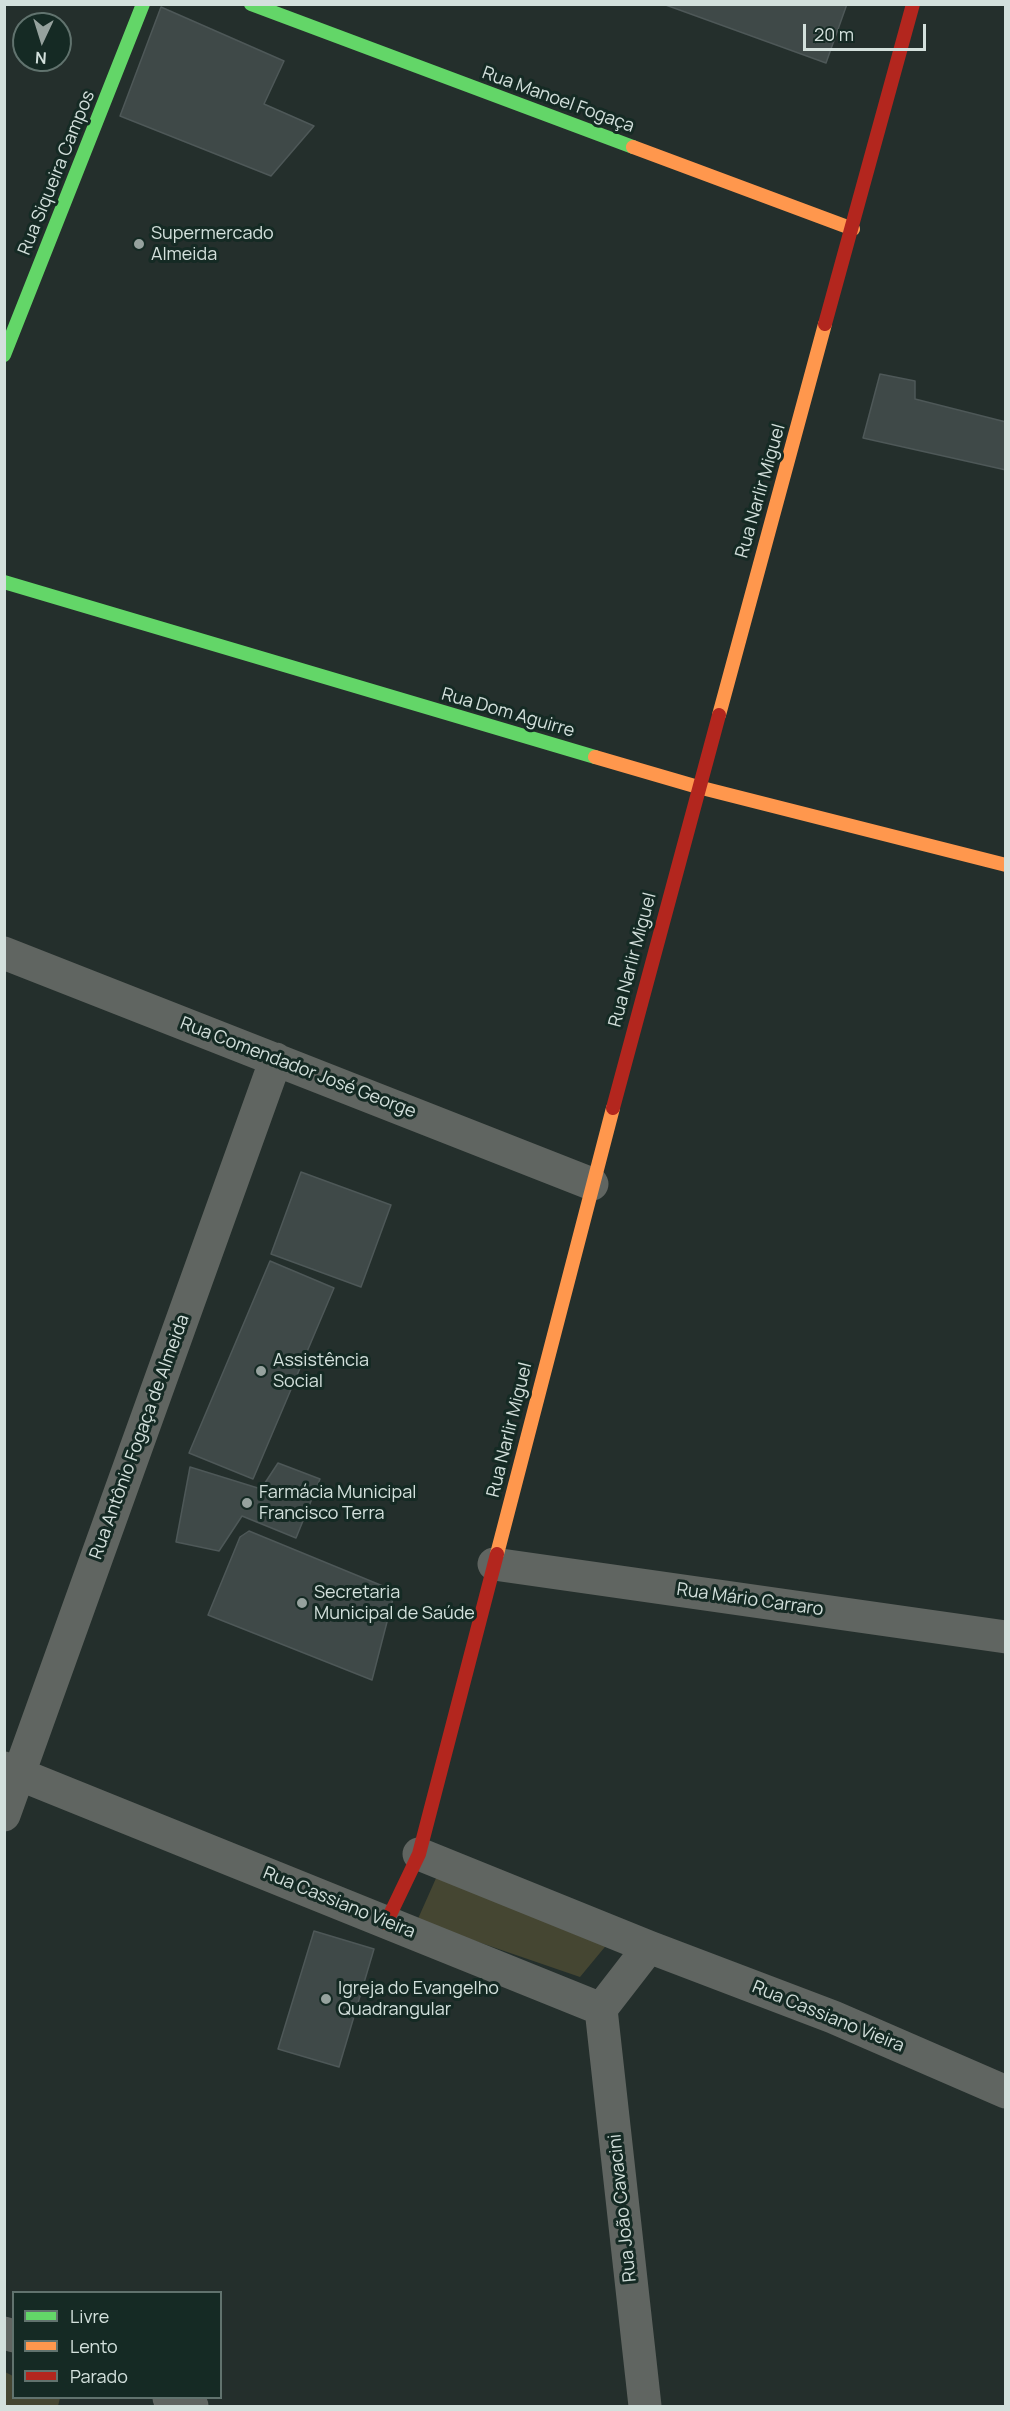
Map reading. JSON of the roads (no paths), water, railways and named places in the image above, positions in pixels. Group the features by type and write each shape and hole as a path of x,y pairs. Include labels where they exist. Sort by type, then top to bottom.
{"street":[{"name":"Rua Siqueira Campos","path":"4,355 143,4"},
{"name":"Rua Manoel Fogaça","path":"251,4 853,228"},
{"name":"Rua Narlir Miguel","path":"386,1923 419,1854 592,1184 698,787 914,4"},
{"name":"Rua Dom Aguirre","path":"4,582 698,787 1005,865"},
{"name":"Rua Comendador José George","path":"4,953 592,1184"},
{"name":"Rua Antônio Fogaça de Almeida","path":"4,1815 12,1771 276,1059"},
{"name":"Rua Mário Carraro","path":"494,1564 1005,1637"},
{"name":"Rua Cassiano Vieira","path":"12,1771 601,2009"},
{"name":"Rua Cassiano Vieira","path":"419,1854 649,1947 833,2017 1005,2092"},
{"path":"601,2009 649,1947"},
{"name":"Rua João Cavacini","path":"601,2009 645,2406"},
{"path":"174,2399 192,2406"}],"place":[{"name":"Supermercado Almeida","path":"139,244"},
{"name":"Assistência Social","path":"261,1371"},
{"name":"Farmácia Municipal Francisco Terra","path":"247,1503"},
{"name":"Secretaria Municipal de Saúde","path":"302,1603"},
{"name":"Igreja do Evangelho Quadrangular","path":"326,1999"}]}
